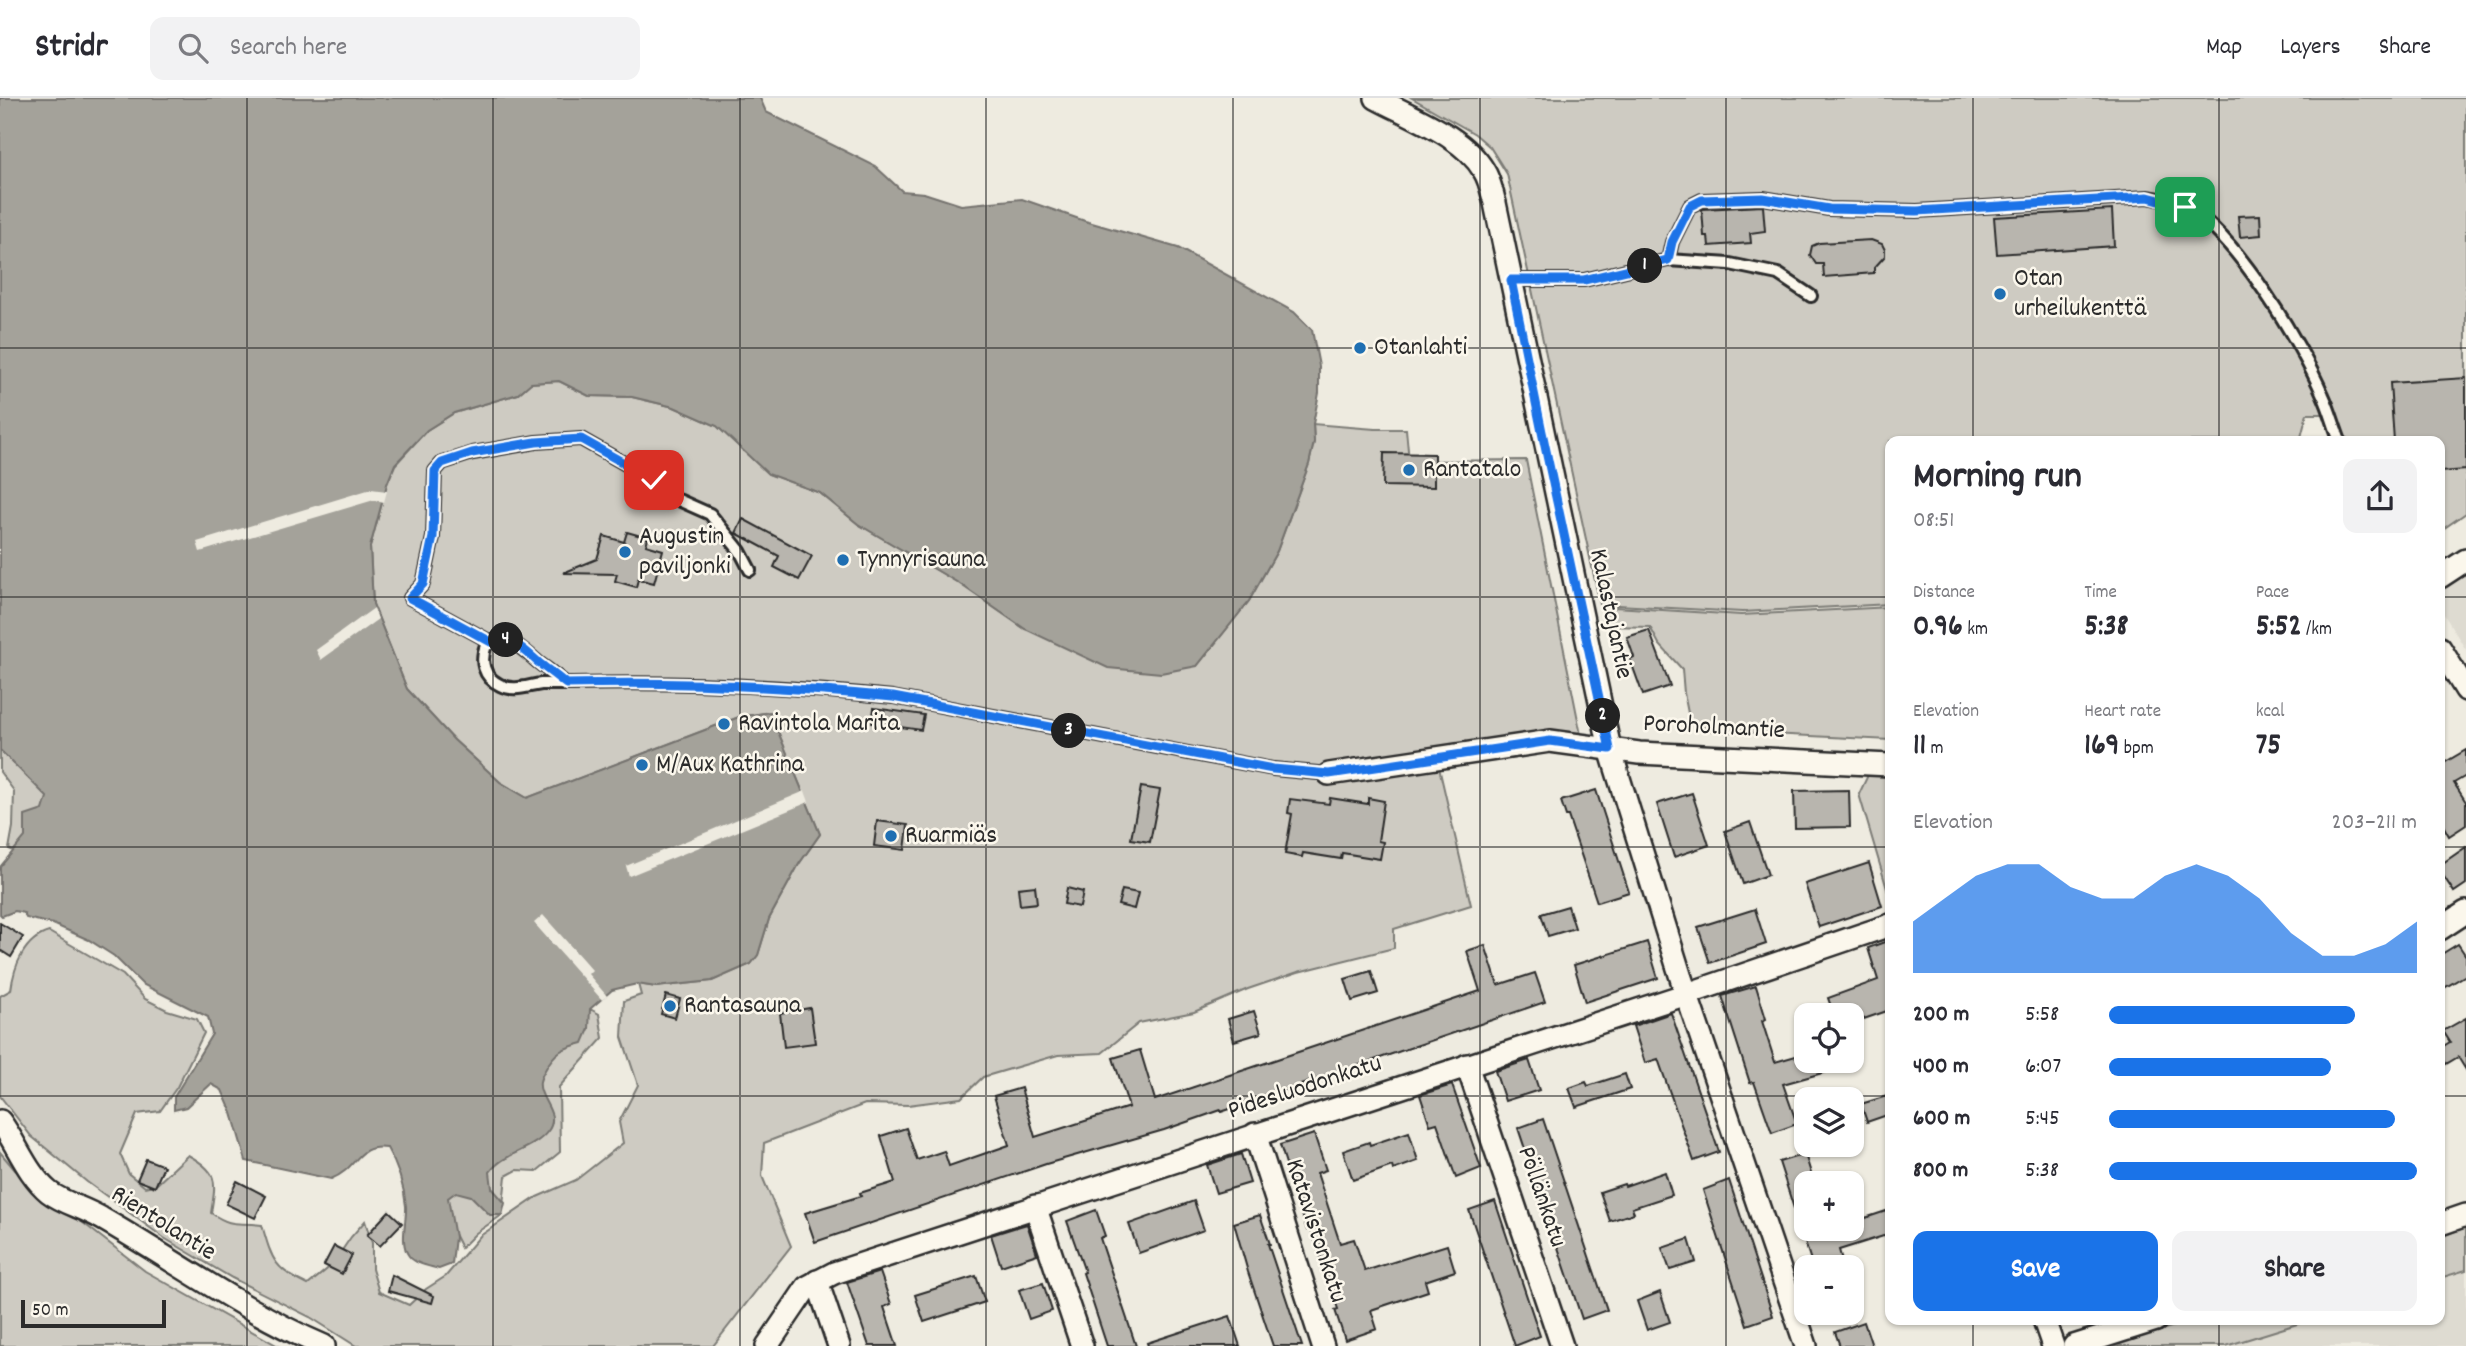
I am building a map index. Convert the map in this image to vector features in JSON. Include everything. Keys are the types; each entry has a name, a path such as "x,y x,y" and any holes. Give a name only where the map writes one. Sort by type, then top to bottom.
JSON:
{"street":[{"name":"Kalastajantie","path":"1376,98 1452,138 1470,152 1485,172 1495,203 1610,749 1687,994 1805,1346"},
{"path":"2445,574 2466,560"},
{"path":"2445,660 2466,690"},
{"name":"Poroholmantie","path":"1329,774 1550,741 1639,753 1885,765"},
{"path":"2445,926 2466,912"},
{"name":"Pidesluodonkatu","path":"767,1346 807,1287 834,1273 1885,927"},
{"name":"Pöllänkatu","path":"1468,1065 1562,1346"},
{"name":"Rientolantie","path":"0,1121 14,1140 29,1170 49,1192 100,1217 231,1299 324,1346"},
{"name":"Katavistonkatu","path":"1255,1134 1323,1346"},
{"path":"1035,1206 1082,1346"},
{"path":"2445,1222 2466,1215"},
{"path":"817,1281 839,1346"},
{"path":"2046,1325 2053,1346"},
{"path":"2074,1346 2140,1325"}],"lane":[{"path":"1668,260 1672,242 1690,206 1702,200 1763,198 1829,209 1917,211 2148,197 2166,200 2185,207 2207,222 2255,278 2294,340 2323,395 2338,436"},
{"path":"1511,280 1584,280 1668,260 1730,264 1778,274 1811,296"},
{"path":"491,642 410,598 423,584 433,537 435,471 442,463 457,457 536,442 581,439 654,480 674,498 710,514 740,551 750,570"},
{"path":"566,684 527,650 508,640 500,639 486,645 481,657 492,681 511,689 609,682 835,691 893,697 1273,769 1329,774"}],"shaded area":[{"path":"0,98 760,98 766,112 875,166 902,191 924,193 961,205 1022,199 1085,221 1178,248 1294,312 1312,330 1319,366 1319,393 1313,424 1314,442 1309,464 1277,551 1249,601 1197,666 1161,673 1108,668 1025,629 960,584 858,524 820,493 768,474 717,426 674,407 632,397 589,396 559,381 531,383 518,394 454,413 427,430 395,464 387,484 370,547 373,604 407,689 454,740 500,782 527,798 739,717 770,712 820,834 799,864 769,919 758,955 751,964 712,981 656,987 637,984 612,990 590,1009 589,1029 583,1043 556,1054 541,1078 540,1088 552,1115 548,1131 535,1143 503,1160 490,1172 492,1188 505,1203 502,1215 490,1215 471,1196 456,1192 448,1198 455,1237 452,1264 439,1269 427,1266 412,1259 406,1251 405,1198 400,1176 387,1148 369,1149 340,1175 331,1179 246,1161 232,1113 222,1090 211,1084 186,1107 174,1110 174,1097 212,1034 208,1017 142,984 114,956 89,940 53,924 26,918 24,913 15,911 2,916 0,914 0,867 25,837 25,816 43,810 47,797 0,750"},
{"name":"Otan urheilukenttä","path":"1412,98 2466,98 2466,513 2445,528 2445,436 2343,436 2328,414 2307,414 2301,436 1885,436 1885,604 1742,612 1600,604 1507,174 1490,147 1475,134"},
{"path":"559,381 589,396 632,397 674,407 717,426 768,474 820,493 858,524 960,584 1025,629 1197,666 1249,601 1277,551 1309,464 1314,442 1313,424 1406,429 1409,461 1526,460 1583,745 1437,759 1471,905 1394,929 1394,948 1298,972 1194,1012 1139,1023 1102,1053 1058,1055 983,1077 961,1098 908,1105 865,1104 764,1143 762,1176 791,1246 713,1346 356,1346 310,1317 232,1278 164,1238 87,1182 31,1136 0,1096 0,996 11,990 18,963 27,947 49,932 123,975 145,999 167,1010 197,1019 204,1033 177,1087 160,1111 137,1114 120,1154 129,1174 145,1187 157,1184 188,1155 198,1161 213,1178 211,1213 231,1223 262,1225 276,1262 288,1274 308,1285 332,1265 365,1221 372,1243 372,1269 379,1292 409,1305 426,1289 446,1276 480,1236 537,1197 576,1180 623,1143 619,1122 638,1085 622,1037 624,1001 641,995 638,984 656,987 712,981 751,964 758,955 769,919 799,864 820,834 770,712 739,717 527,798 500,782 454,740 407,689 373,604 370,547 387,484 395,465 427,430 454,413 518,394 530,383"},
{"path":"2466,568 2466,650 2445,616 2445,581"},
{"path":"1615,607 1741,615 1885,607 1885,740 1713,731 1690,723 1682,669 1659,644 1650,627 1608,626 1603,619 1606,611"},
{"path":"0,721 52,769 50,811 17,853 9,849 14,791 0,772"},
{"path":"1868,775 1885,776 1885,882 1859,794"},
{"path":"590,1009 599,1014 603,1038 559,1087 560,1152 537,1171 517,1170 506,1176 502,1215 476,1233 461,1248 445,1216 454,1128"},
{"path":"0,1152 15,1170 145,1271 278,1346 0,1346"},
{"path":"2466,1227 2466,1270 2445,1276 2445,1235"},
{"path":"2466,1270 2466,1346 2226,1346 2294,1325 2445,1325 2445,1276"},
{"path":"2177,1325 2294,1325 2226,1346 2111,1346"}],"pier":[{"path":"371,489 387,491 384,502 374,500 200,552 197,542"},
{"path":"374,608 378,619 321,660 316,650"},
{"path":"805,791 809,802 629,876 626,866"},
{"path":"543,915 592,970 588,974 607,996 602,1000 534,923"}],"building":[{"path":"1763,206 1765,231 1750,233 1751,243 1709,246 1708,236 1704,236 1702,209"},
{"path":"2112,210 2114,246 1997,254 1994,217"},
{"path":"2260,215 2261,235 2240,237 2238,216"},
{"path":"1871,240 1882,244 1885,250 1885,256 1874,268 1874,273 1824,277 1823,264 1816,264 1810,255 1812,246 1819,243"},
{"path":"2466,378 2466,470 2445,472 2445,436 2394,436 2390,383"},
{"name":"Rantatalo","path":"1384,453 1434,454 1434,487 1383,486"},
{"path":"743,519 812,556 799,580 774,567 779,556 736,533"},
{"path":"627,532 648,538 646,545 663,550 654,583 638,579 636,587 615,581 617,574 563,573 597,559 604,536 624,542"},
{"path":"1649,630 1670,686 1643,695 1630,659 1634,657 1627,637"},
{"path":"874,708 924,715 921,730 872,723"},
{"path":"2466,750 2466,776 2454,783 2466,802 2466,825 2449,836 2445,829 2445,762"},
{"path":"1141,787 1160,790 1150,842 1131,839"},
{"path":"1596,790 1629,892 1597,902 1561,801"},
{"path":"1849,790 1850,827 1795,828 1794,791"},
{"path":"1692,793 1709,845 1674,857 1657,804"},
{"path":"1330,798 1368,804 1368,798 1384,801 1378,841 1383,842 1380,859 1342,853 1341,859 1303,853 1302,857 1285,854 1292,814 1288,813 1290,799 1329,804"},
{"name":"Ruarmiäs","path":"877,821 908,825 905,850 874,846"},
{"path":"1750,822 1768,875 1743,884 1725,831"},
{"path":"2466,847 2466,884 2454,892 2445,878 2445,862"},
{"path":"1869,863 1882,906 1819,927 1805,884"},
{"path":"1035,886 1037,903 1020,905 1018,888"},
{"path":"1067,888 1083,892 1080,907 1064,904"},
{"path":"1122,890 1138,893 1134,909 1118,905"},
{"path":"1568,906 1575,928 1548,936 1541,914"},
{"path":"1755,909 1766,944 1710,963 1698,927"},
{"path":"0,923 23,937 11,957 0,950"},
{"path":"1647,942 1658,978 1585,1002 1574,965"},
{"path":"1885,942 1885,1012 1864,1019 1864,1003 1830,1003 1828,998 1878,980 1868,948"},
{"path":"2458,944 2466,956 2466,975 2445,987 2445,952"},
{"path":"1485,945 1498,985 1535,973 1545,1002 1221,1112 1046,1164 815,1242 805,1213 861,1196 860,1193 895,1182 881,1136 906,1128 917,1160 944,1151 949,1166 1009,1145 994,1096 1021,1088 1035,1137 1129,1107 1113,1058 1140,1050 1155,1100 1480,991 1467,951"},
{"path":"1371,971 1378,993 1352,1001 1345,979"},
{"path":"1756,986 1766,1019 1762,1021 1775,1062 1794,1056 1794,1073 1822,1073 1783,1084 1794,1115 1794,1125 1772,1133 1754,1082 1750,1083 1722,996"},
{"name":"Rantasauna","path":"666,995 680,999 675,1018 661,1014"},
{"path":"810,1008 815,1043 784,1047 780,1013"},
{"path":"1254,1011 1261,1033 1234,1041 1228,1019"},
{"path":"1671,1013 1719,1152 1694,1161 1658,1059 1645,1063 1633,1026"},
{"path":"2466,1018 2466,1070 2458,1057 2445,1062 2445,1045 2450,1042 2445,1030"},
{"path":"1529,1060 1539,1090 1505,1101 1495,1071"},
{"path":"1625,1074 1630,1089 1576,1107 1569,1088 1586,1082 1588,1086"},
{"path":"1452,1085 1481,1168 1456,1178 1437,1123 1430,1125 1420,1095"},
{"path":"1885,1097 1885,1116 1867,1122 1864,1103"},
{"path":"1543,1119 1607,1310 1582,1319 1518,1128"},
{"path":"1409,1132 1418,1161 1393,1170 1392,1166 1353,1180 1343,1151"},
{"path":"1314,1134 1326,1170 1317,1173 1340,1243 1354,1239 1365,1271 1447,1245 1455,1271 1425,1281 1428,1291 1371,1310 1377,1329 1345,1340 1335,1310 1338,1309 1311,1229 1307,1230 1280,1145"},
{"path":"1241,1154 1250,1183 1216,1193 1207,1165"},
{"path":"1806,1157 1810,1171 1794,1171 1794,1208 1779,1162"},
{"path":"146,1159 164,1166 155,1187 137,1180"},
{"path":"1665,1172 1672,1195 1632,1208 1634,1213 1610,1221 1600,1192"},
{"path":"1729,1180 1773,1316 1747,1325 1703,1190"},
{"path":"237,1181 266,1196 255,1218 226,1204"},
{"path":"1194,1201 1204,1230 1139,1253 1129,1224"},
{"path":"1495,1201 1540,1336 1515,1346 1469,1210"},
{"path":"1096,1210 1105,1236 1100,1238 1136,1346 1107,1346 1067,1221"},
{"path":"389,1211 402,1223 380,1246 367,1235"},
{"path":"1885,1211 1885,1236 1839,1250 1840,1255 1809,1255 1805,1241 1864,1241 1864,1218"},
{"path":"1260,1215 1302,1346 1273,1346 1248,1272 1234,1223"},
{"path":"1027,1224 1037,1254 1001,1266 991,1235"},
{"path":"1689,1239 1696,1262 1670,1270 1662,1248"},
{"path":"334,1246 352,1255 342,1274 324,1265"},
{"path":"880,1272 891,1304 884,1307 897,1346 869,1346 847,1282"},
{"path":"392,1275 434,1296 432,1303 388,1291"},
{"path":"976,1276 985,1302 924,1322 915,1295"},
{"path":"1043,1283 1052,1311 1029,1319 1019,1290"},
{"path":"1660,1292 1670,1322 1647,1330 1637,1301"},
{"path":"1230,1316 1240,1346 1148,1346 1147,1343"},
{"path":"1864,1322 1872,1346 1840,1346 1835,1332 1864,1325"}],"place":[{"name":"Otan urheilukenttä","path":"2000,294"},
{"name":"Otanlahti","path":"1360,348"},
{"name":"Rantatalo","path":"1409,470"},
{"name":"Augustin paviljonki","path":"625,552"},
{"name":"Tynnyrisauna","path":"843,560"},
{"name":"Ravintola Marita","path":"724,724"},
{"name":"M/Aux Kathrina","path":"642,765"},
{"name":"Ruarmiäs","path":"891,836"},
{"name":"Rantasauna","path":"670,1006"}],"route":[{"path":"654,480 581,439 536,442 472,453 442,463 435,471 433,537 423,584 410,598 491,642 508,640 527,650 566,684 655,682 835,691 893,697 1273,769 1329,774 1550,741 1610,749 1511,280 1584,280 1668,260 1672,242 1690,206 1702,200 1763,198 1829,209 1917,211 2148,197 2185,207"}]}
